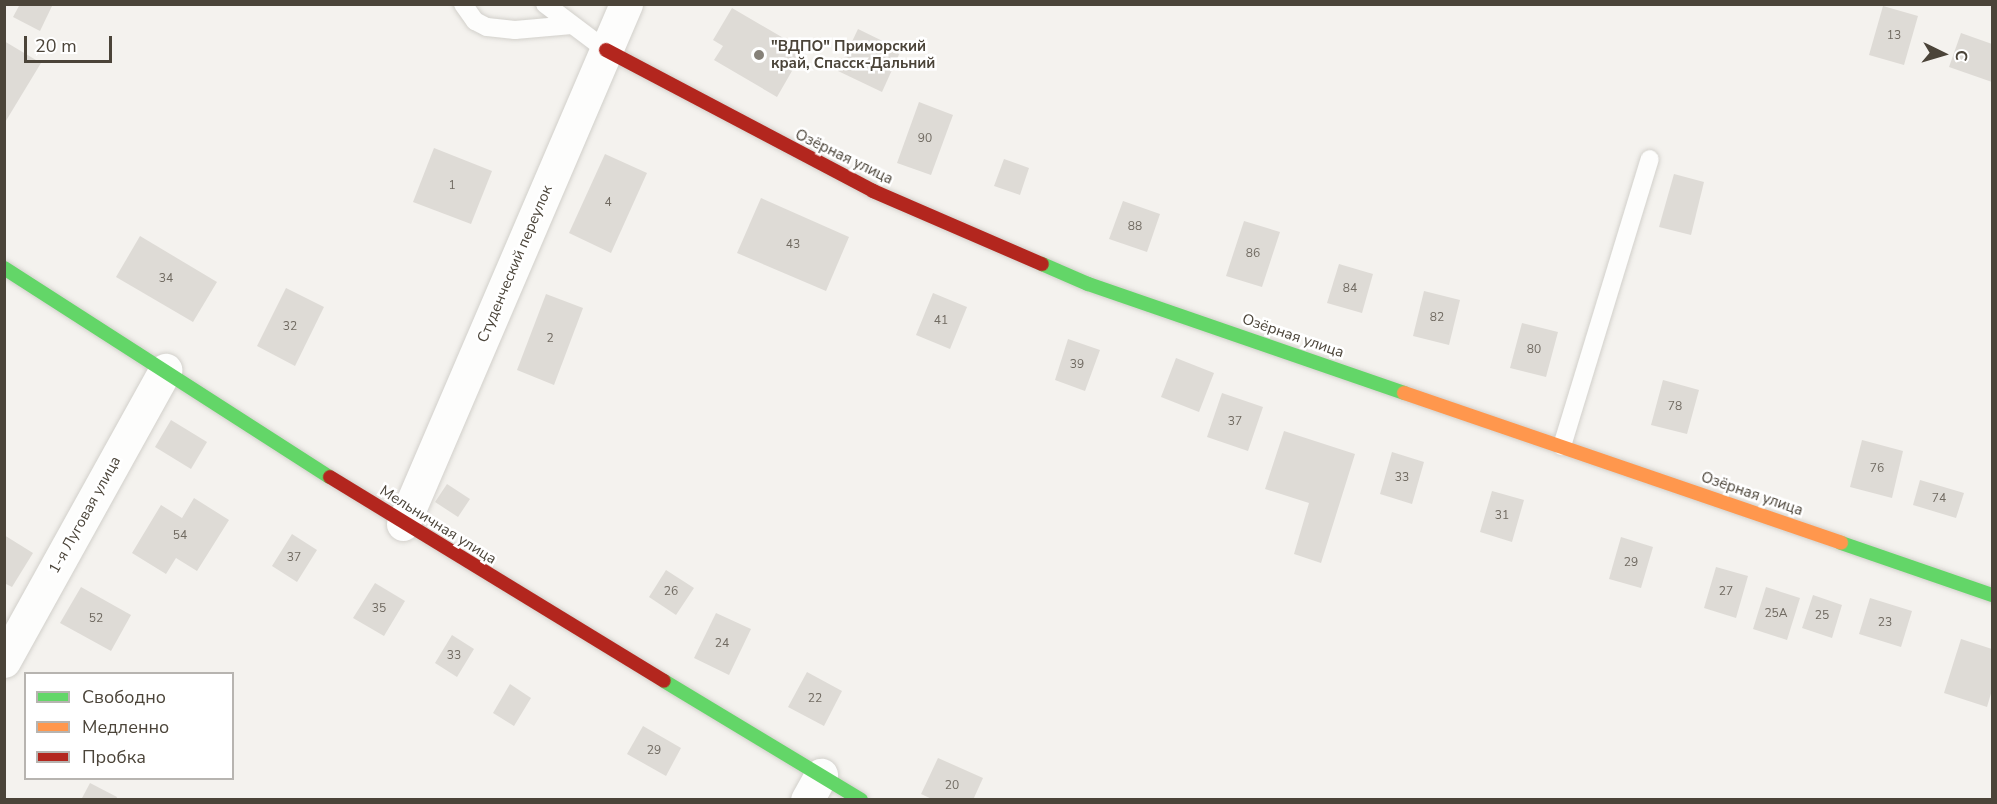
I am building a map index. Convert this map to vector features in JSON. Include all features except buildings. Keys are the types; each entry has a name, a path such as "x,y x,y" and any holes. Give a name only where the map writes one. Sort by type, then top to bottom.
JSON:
{"street":[{"name":"Студенческий переулок","path":"403,524 626,4"},
{"name":"Озёрная улица","path":"606,50 862,186 1088,284 1992,596"},
{"name":"Мельничная улица","path":"4,268 814,787 861,800"},
{"name":"1-я Луговая улица","path":"4,661 165,370"}],"lane":[{"path":"463,4 475,21 488,27 515,30 572,25"},
{"path":"545,4 606,50"},
{"path":"1562,446 1650,159"}],"traffic: fast":[{"path":"1042,264 1088,284 1404,393"},
{"path":"4,268 330,477"},
{"path":"1841,543 1992,595"},
{"path":"664,681 861,800"}],"traffic: slow":[{"path":"1404,393 1841,543"}],"traffic: jam":[{"path":"606,50 873,191 1042,264"},
{"path":"330,477 664,681"}],"place":[{"name":"\"ВДПО\" Приморский край, Спасск-Дальний","path":"759,55"}]}
